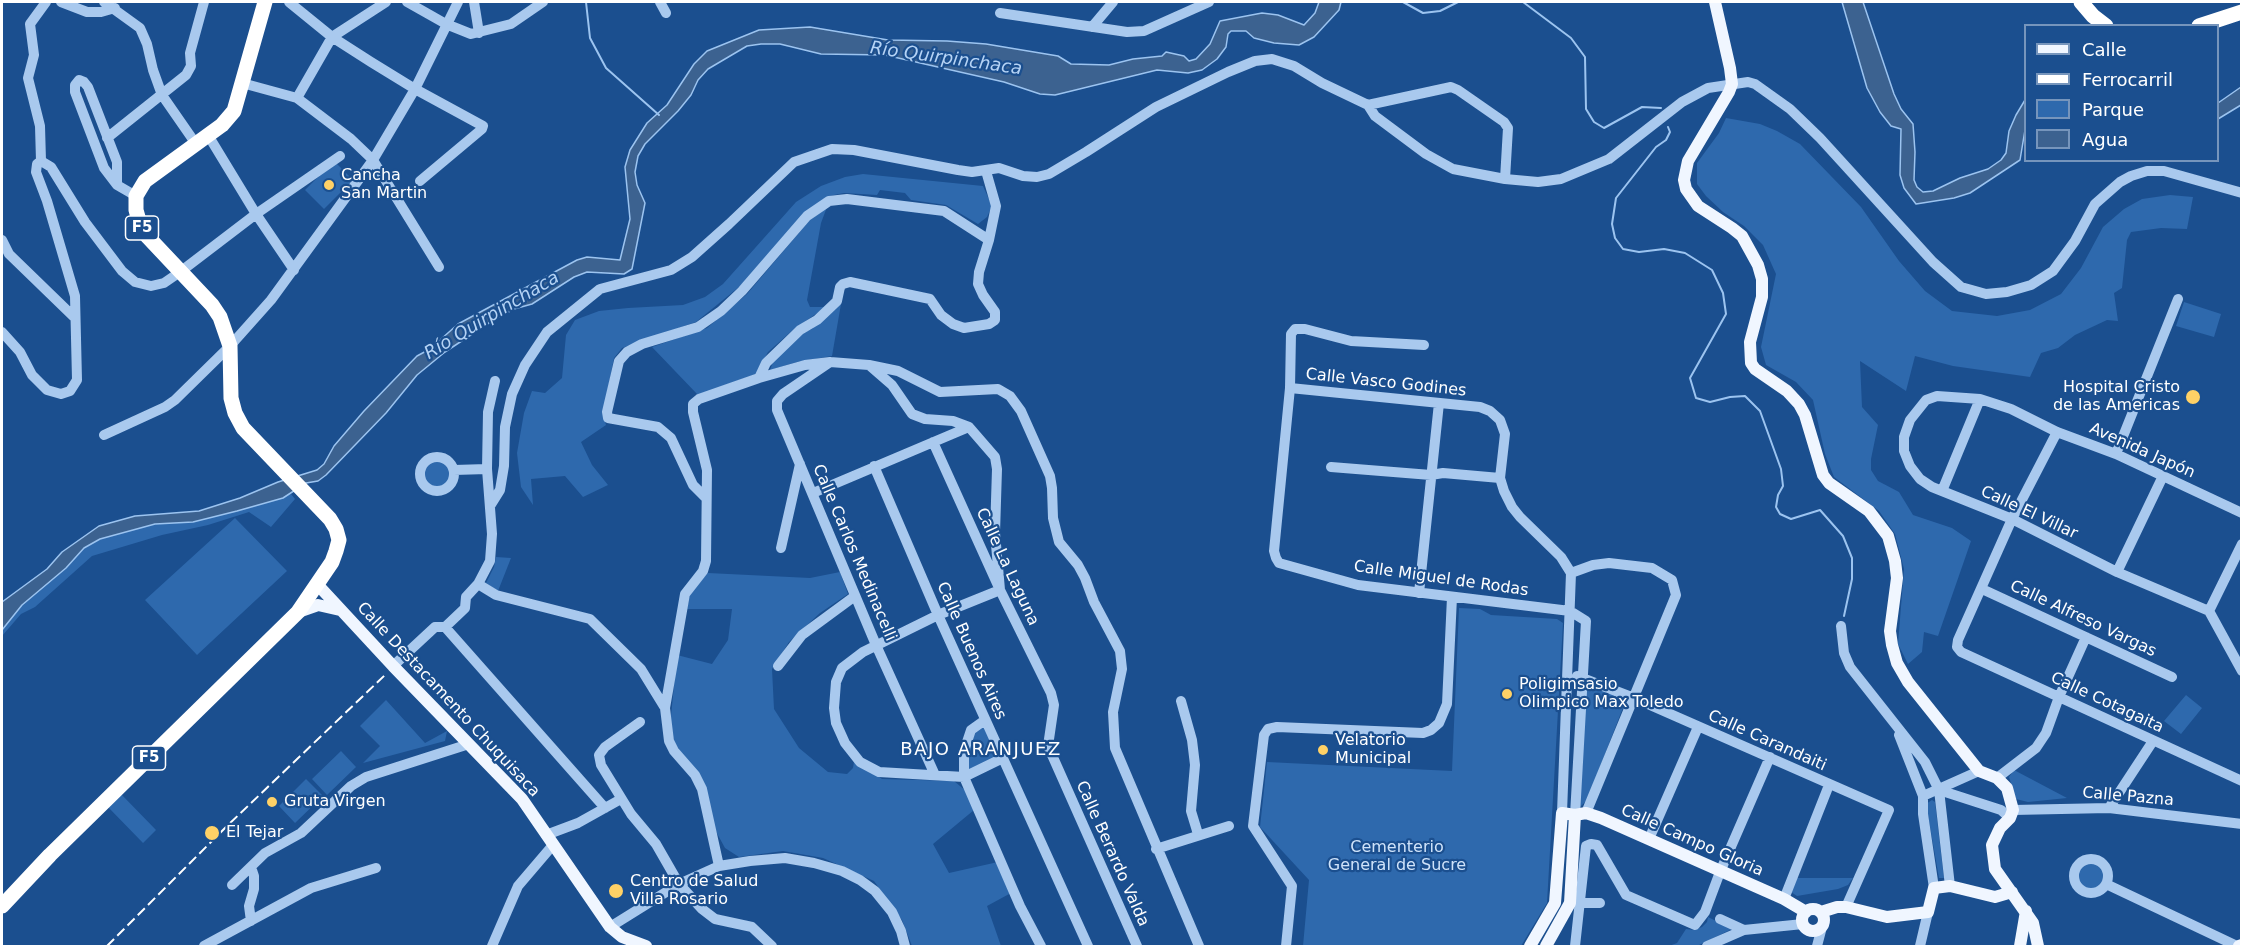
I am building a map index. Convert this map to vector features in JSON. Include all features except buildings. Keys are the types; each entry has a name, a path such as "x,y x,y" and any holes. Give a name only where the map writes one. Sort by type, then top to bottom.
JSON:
{"highway":[{"name":"F5","path":"2,906 50,855 297,612 332,562 339,540 330,519 243,428 235,413 231,398 230,346 220,317 147,236 136,210 136,196 145,181 222,125 234,111 265,2"},
{"path":"2081,2 2103,24"},
{"path":"2205,24 2241,12"}],"main road":[{"path":"1715,2 1730,68 1730,88 1688,160 1684,180 1686,189 1698,206 1742,237 1758,265 1762,279 1762,297 1750,342 1751,363 1755,369 1787,392 1799,404 1805,415 1823,475 1829,483 1869,511 1888,537 1897,578 1890,631 1897,663 1908,682 1979,771 1997,778 2007,788 2011,814 2000,828 1992,845 1995,869 2033,923 2038,946"},
{"name":"Calle Destacamento Chuquisaca","path":"317,584 522,799 610,927 622,937 646,946"},
{"name":"Calle Destacamento Chuquisaca","path":"297,612 318,605 341,610"},
{"path":"1530,946 1554,903 1562,813"},
{"name":"Calle Campo Gloria","path":"1562,813 1580,814 1649,839 1784,899 1806,912"},
{"path":"1546,946 1575,903 1580,814"},
{"path":"1821,912 1824,920 1822,927 1812,931 1803,924 1806,912 1812,909 1821,912 1846,907 1887,917 1928,912 1934,888 1950,886 1995,897 2013,892"},
{"path":"2020,946 2026,911"}],"street":[{"path":"2,332 20,352 33,375 47,390 61,394 70,391 77,380 75,296 36,172 37,164 41,161 40,126 28,78 34,55 30,24 46,2"},
{"path":"61,2 87,12 101,12 115,8"},
{"path":"104,2 140,28 162,95 202,140 294,270"},
{"path":"107,138 186,75 191,66 190,53 204,2"},
{"path":"289,2 332,37 415,89 483,126 420,181"},
{"path":"297,98 332,37 386,2"},
{"path":"407,2 446,24 471,34 511,24 543,2"},
{"path":"104,435 165,407 230,346 272,300 373,160 415,89 458,2"},
{"path":"474,2 479,33"},
{"path":"660,2 666,13"},
{"path":"1092,27 1113,2"},
{"path":"1000,13 1126,32 1144,31 1209,2"},
{"path":"490,506 500,490 504,466 505,428 512,394 525,365 547,332 600,289 671,270 692,256 722,231 794,162 832,149 854,150 958,170 986,171 999,168 1023,176 1036,177 1049,174 1156,107 1255,61 1272,59 1294,66 1322,83 1368,105 1375,116 1426,154 1453,169 1505,179 1538,182 1561,179 1609,159 1682,102 1708,88 1730,88 1748,82 1755,84 1791,109 1820,138 1933,262 1961,287 1986,294 2007,292 2031,285 2054,272 2075,241 2095,204 2115,186 2131,176 2147,171 2164,171 2241,193"},
{"path":"117,185 117,162 88,87 79,80 75,85 75,92 104,168 117,185 136,196"},
{"path":"242,83 297,98 351,139 373,160 439,267"},
{"path":"1368,105 1451,87 1458,90 1504,122 1508,128 1505,179"},
{"path":"41,161 51,167 85,222 122,271 135,282 151,286 164,283 180,272 255,214 340,156"},
{"path":"759,378 766,363 800,330 818,320 837,301 840,287 850,282 930,299 941,315 953,324 964,327 989,324 995,320 995,312 978,284 978,272 989,240 996,206 986,171"},
{"path":"706,498 693,485 671,438 658,427 608,418 607,412 619,361 627,352 642,344 698,327 721,311 742,291 807,216 829,201 847,199 944,211 979,231 989,240"},
{"path":"2,240 5,256 75,318"},
{"path":"2116,454 2178,299"},
{"path":"1290,388 1291,334 1295,329 1305,329 1352,341 1424,345"},
{"path":"719,866 702,789 695,775 674,752 669,741 665,708 685,594 702,571 706,561 707,470 693,404 699,399 759,378 805,365 830,362 869,365 898,371 940,392 998,389 1010,396 1021,411 1050,476 1053,518 1059,542 1082,572 1094,602 1120,651 1122,669 1113,712 1115,748 1199,946"},
{"name":"Calle Carlos Medinacelli","path":"830,362 783,394 777,401 777,410 876,645 935,775"},
{"path":"869,365 892,385 912,414 925,419 953,422 969,427 995,458 997,469 995,533 1000,590 938,615 863,652 842,668 836,682 835,715 845,743 860,762 879,772 964,777 1003,758"},
{"path":"393,666 435,627 445,627 465,608 466,597 478,584 490,561 492,534 487,469 488,412 495,381"},
{"name":"Calle Vasco Godines","path":"1290,388 1480,407 1490,411 1500,420 1505,434 1500,478"},
{"name":"Calle Miguel de Rodas","path":"1290,388 1274,550 1279,563 1358,585 1570,611"},
{"name":"Avenida Japón","path":"1926,400 1938,396 1980,399 2011,409 2057,432 2116,454 2241,513"},
{"path":"1942,491 1980,399"},
{"name":"Calle El Villar","path":"1926,400 1910,420 1904,437 1904,451 1910,466 1920,479 1942,491 2012,519 2117,572 2209,611"},
{"path":"1419,592 1439,403"},
{"path":"813,493 969,427"},
{"path":"1982,588 2012,519 2057,432"},
{"name":"Calle La Laguna","path":"933,442 1000,590 1051,693 1054,705"},
{"path":"781,548 800,465"},
{"name":"Calle Buenos Aires","path":"874,466 1084,945"},
{"path":"1331,467 1500,478 1512,507 1561,557 1571,573 1562,813"},
{"path":"454,470 487,469"},
{"path":"2117,572 2163,476"},
{"path":"2241,544 2209,611 2241,670"},
{"path":"1571,573 1593,565 1609,563 1652,568 1672,580 1676,595 1634,698 1580,814"},
{"path":"478,584 496,595 590,619 640,669 665,708"},
{"name":"Calle Alfreso Vargas","path":"1982,588 2172,677"},
{"name":"Calle Cotagaita","path":"1982,588 1958,640 1957,647 1961,652 2241,781"},
{"path":"778,666 802,635 855,596"},
{"path":"1286,946 1292,886 1253,826 1264,735 1268,729 1277,727 1423,733 1431,730 1439,723 1447,704 1452,597"},
{"path":"1570,611 1586,621 1582,677 1580,814"},
{"path":"1841,626 1844,653 1850,667 1925,762 1939,790 1950,886"},
{"path":"445,627 605,808"},
{"path":"1997,778 2036,748 2046,733 2059,697 2086,637"},
{"name":"Calle Carandaiti","path":"1567,675 1582,677 1634,698 1889,810 1846,907"},
{"path":"1181,701 1192,740 1195,765 1191,811 1198,834"},
{"name":"Calle Berardo Valda","path":"1054,705 1048,746 1137,946"},
{"path":"986,720 971,730 964,752 964,777 1020,906 1041,946"},
{"path":"640,722 605,747 599,755 601,765 621,799 656,844 679,885 702,909 715,919 752,927 772,946"},
{"path":"1894,724 1923,796 1923,814 1934,888"},
{"path":"1649,839 1698,727"},
{"path":"2109,808 2153,741"},
{"path":"232,885 265,853 301,832 351,786 366,777 469,744"},
{"path":"1575,946 1575,903 1586,846 1591,844 1597,845 1626,895 1695,925 1705,912 1770,757"},
{"path":"1923,796 1979,771"},
{"path":"1784,899 1830,785"},
{"path":"1939,790 2011,814"},
{"path":"492,946 518,886 550,840 621,799"},
{"name":"Calle Pazna","path":"2011,814 2109,808 2241,824"},
{"path":"1156,849 1198,834 1230,826"},
{"path":"610,927 679,885 719,866 785,858 842,871 860,880 892,912 905,946"},
{"path":"251,867 254,876 254,888 249,906 251,921"},
{"path":"204,946 311,888 376,868"},
{"path":"2106,884 2239,946"},
{"path":"1554,903 1600,903"},
{"path":"1920,946 1928,912"},
{"path":"1720,919 1744,930"},
{"path":"1707,946 1744,930 1803,924"},
{"path":"1817,946 1822,927"}],"green space":[{"path":"1726,118 1760,124 1800,144 1861,207 1899,261 1925,291 1952,311 1997,316 2030,310 2061,294 2081,268 2103,227 2124,209 2142,199 2170,195 2193,197 2187,229 2161,228 2131,232 2127,240 2122,288 2114,293 2118,321 2107,320 2075,335 2058,348 2041,353 2030,377 1953,366 1915,356 1906,391 1860,361 1862,407 1878,425 1871,470 1878,481 1899,492 1913,515 1952,528 1971,541 1938,636 1924,632 1922,652 1908,664 1898,644 1904,569 1895,534 1879,511 1834,477 1825,454 1813,400 1796,382 1766,365 1761,347 1776,274 1763,245 1744,226 1723,212 1697,184 1697,163 1719,133"},
{"name":"Cancha San Martin","path":"334,161 353,180 324,209 305,190"},
{"path":"863,174 983,186 992,206 987,217 978,224 946,205 911,200 905,193 880,190 877,195 844,193 829,196 739,287 696,322 622,348 614,358 603,414 606,425 581,442 592,465 608,485 583,497 565,476 531,479 533,505 521,487 517,453 524,413 532,391 545,393 562,378 566,335 575,320 599,311 683,305 705,297 723,284 796,202 821,186 845,177"},
{"path":"827,207 821,223 807,300 810,307 826,307 794,329 768,352 756,374 698,395 652,347 707,328 747,294 809,221"},
{"path":"2184,302 2221,314 2214,337 2176,326"},
{"path":"841,304 832,356 797,362 770,370 776,354 802,333 812,329"},
{"path":"437,460 447,464 451,474 447,484 437,488 427,484 423,474 427,464"},
{"path":"291,494 295,499 271,527 249,512 92,556 35,607 21,614 2,636 2,630 22,605 66,568 84,548 100,539 155,524 193,522"},
{"path":"235,518 287,571 197,655 145,600"},
{"path":"496,557 511,558 498,591 486,583"},
{"path":"840,572 848,594 820,613 789,642 772,669 774,709 799,748 828,772 847,774 853,768 855,755 860,763 882,779 954,781 966,791 974,810 933,844 949,873 998,862 1011,893 987,906 1001,946 912,946 902,920 874,881 823,858 783,851 739,857 725,848 713,826 703,784 675,744 670,726 677,655 712,664 728,640 732,609 687,609 691,590 708,573 810,578"},
{"name":"Cementerio General de Sucre","path":"1459,608 1480,609 1491,615 1557,619 1563,623 1547,903 1521,946 1303,946 1309,880 1260,827 1267,762 1452,771"},
{"path":"1590,685 1626,700 1587,800 1580,807 1586,688"},
{"path":"2186,695 2202,708 2181,734 2164,721"},
{"path":"386,700 425,743 447,731 445,741 363,763 380,746 360,726"},
{"path":"984,725 997,757 967,772 967,749 975,730"},
{"path":"341,751 356,767 327,795 312,779"},
{"path":"2014,770 2067,798 2028,802 2016,799 2009,777"},
{"path":"306,779 323,796 295,823 279,806"},
{"path":"121,794 156,830 143,843 108,807"},
{"path":"1932,800 1935,802 1944,878 1939,878 1926,804"},
{"path":"2091,863 2100,867 2104,876 2100,885 2091,889 2082,885 2078,876 2082,867"},
{"path":"1795,878 1853,878 1848,885 1838,889 1797,896 1791,892"},
{"path":"1708,917 1732,929 1697,946 1669,946 1677,943 1686,929 1695,930 1702,927"}],"water":[{"name":"Río Quirpinchaca","path":"1319,2 1341,2 1339,10 1314,37 1299,45 1274,43 1254,38 1246,31 1231,31 1228,34 1226,47 1217,59 1202,70 1188,73 1157,70 1055,95 1040,94 1004,82 885,55 821,54 780,44 747,46 708,69 698,80 691,95 645,144 638,156 635,172 637,185 645,203 632,269 624,274 587,272 574,277 532,304 514,309 495,319 445,352 417,375 386,413 318,481 306,483 283,498 193,522 155,524 100,539 84,548 66,568 22,605 2,630 2,602 47,569 62,552 99,526 135,516 199,511 317,470 364,411 417,356 430,349 458,324 577,260 587,257 620,260 630,219 625,167 630,150 647,123 667,105 694,64 707,51 759,30 810,27 888,40 986,44 1058,56 1071,64 1109,65 1133,59 1162,56 1166,52 1184,56 1189,61 1196,59 1210,44 1220,21 1262,13 1278,15 1304,25 1315,13"},
{"path":"1842,2 1863,2 1894,94 1901,109 1913,124 1914,180 1917,187 1923,192 1933,191 1960,178 1988,169 2001,160 2006,153 2009,131 2024,102 2024,136 2020,160 1970,193 1916,204 1904,188 1900,175 1901,129 1891,126 1880,112 1867,88"},
{"path":"2241,87 2241,105 2219,118 2219,102"}],"waterway":[{"path":"586,2 590,38 606,68 659,115"},
{"path":"1403,2 1423,13 1440,11 1458,2"},
{"path":"1523,2 1571,38 1585,57 1586,109 1594,122 1604,128 1642,107 1661,108"},
{"path":"1668,127 1670,132 1666,140 1656,147 1616,198 1612,224 1615,238 1623,249 1639,252 1664,249 1685,253 1712,270 1723,293 1726,314 1690,378 1696,398 1710,402 1745,396 1760,411 1781,469 1783,486 1778,495 1776,507 1780,514 1791,519 1820,510 1843,536 1852,558 1852,579 1844,616"}],"railway":[{"path":"107,946 226,827 385,675"}],"place":[{"name":"Cancha San Martin","path":"329,185"},
{"name":"Hospital Cristo de las Americas","path":"2193,397"},
{"name":"Poligimsasio Olimpico Max Toledo","path":"1507,694"},
{"name":"Velatorio Municipal","path":"1323,750"},
{"name":"Gruta Virgen","path":"272,802"},
{"name":"El Tejar","path":"212,833"},
{"name":"Centro de Salud Villa Rosario","path":"616,891"}],"district":[{"name":"BAJO ARANJUEZ","path":"981,750"}]}
